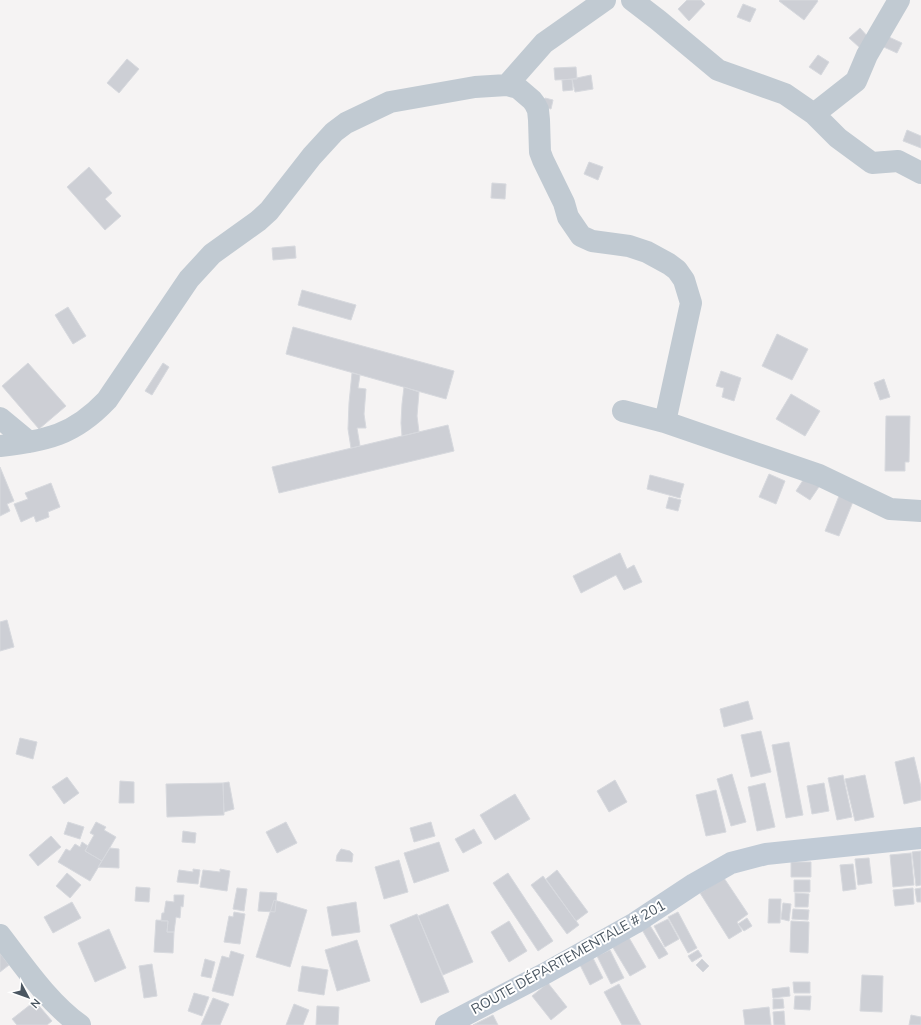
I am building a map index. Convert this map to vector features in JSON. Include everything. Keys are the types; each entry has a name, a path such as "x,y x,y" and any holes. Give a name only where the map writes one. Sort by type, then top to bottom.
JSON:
{"main road":[{"name":"ROUTE DÉPARTEMENTALE # 201","path":"446,1025 544,974 634,923 694,884 731,863 766,854 921,838"}],"street":[{"path":"507,86 544,43 605,0"},
{"path":"632,0 718,70 785,94 814,114 838,138 872,163 898,161 921,173"},
{"path":"814,114 856,81 867,55 899,0"},
{"path":"0,446 29,442 55,436 70,430 83,422 99,408 107,400 189,279 212,254 258,221 269,211 323,144 346,123 390,102 475,87 507,86 518,88 536,104 539,120 540,152 564,202 568,217 581,236 592,241 629,246 647,252 677,270 684,280 691,303 665,422"},
{"path":"623,411 665,422 819,475 890,509 921,511"},
{"path":"0,418 29,442"},
{"path":"0,935 48,995 68,1016 80,1025"}],"building":[{"path":"687,0 701,0 705,4 689,21 678,9"},
{"path":"779,1 818,1 804,20"},
{"path":"743,4 756,9 750,22 737,17"},
{"path":"860,28 869,38 859,47 849,38"},
{"path":"880,33 902,43 897,53 875,43"},
{"path":"818,55 829,62 821,75 809,67"},
{"path":"127,59 139,69 119,93 107,83"},
{"path":"576,67 577,79 555,80 554,68"},
{"path":"591,75 593,89 575,92 572,79"},
{"path":"572,79 573,90 563,91 562,80"},
{"path":"545,98 553,100 551,109 543,107"},
{"path":"907,130 921,136 921,148 903,141"},
{"path":"589,162 603,167 598,180 584,174"},
{"path":"89,167 112,193 105,199 121,216 105,230 67,187"},
{"path":"492,183 506,184 505,199 491,198"},
{"path":"295,246 296,258 273,260 272,248"},
{"path":"302,290 356,305 351,320 298,305"},
{"path":"68,307 86,336 73,344 55,315"},
{"path":"293,327 454,371 446,399 286,354"},
{"path":"777,334 808,349 792,380 762,366"},
{"path":"28,363 66,406 39,429 2,386"},
{"path":"163,363 169,367 152,395 145,391"},
{"path":"721,371 741,378 734,401 722,397 724,388 716,386"},
{"path":"352,373 360,375 358,388 366,389 364,414 366,428 357,428 360,446 351,448 348,429"},
{"path":"884,379 890,397 880,400 874,383"},
{"path":"404,387 419,392 417,416 419,432 402,436 401,423"},
{"path":"791,394 820,411 805,436 776,419"},
{"path":"886,416 910,416 909,462 905,462 905,471 885,471"},
{"path":"448,425 454,451 279,493 272,467"},
{"path":"0,467 14,501 7,504 10,511 0,516"},
{"path":"809,471 823,481 810,500 796,491"},
{"path":"769,474 785,481 776,504 759,497"},
{"path":"650,475 684,484 680,498 647,489"},
{"path":"51,483 60,507 48,512 49,517 36,522 34,516 21,522 14,504 28,499 25,493"},
{"path":"843,486 857,492 839,536 825,531"},
{"path":"669,497 681,500 678,511 666,508"},
{"path":"620,553 627,569 634,565 642,582 624,590 616,575 581,593 573,576"},
{"path":"7,620 14,647 0,651 0,622"},
{"path":"748,701 753,719 724,727 720,709"},
{"path":"761,731 771,772 751,777 741,735"},
{"path":"20,738 37,742 33,759 16,754"},
{"path":"789,742 803,815 786,818 772,745"},
{"path":"914,757 921,787 921,800 904,804 895,762"},
{"path":"732,774 746,822 731,826 717,779"},
{"path":"843,775 852,817 837,820 828,778"},
{"path":"865,775 874,817 855,821 845,779"},
{"path":"67,777 79,793 64,804 52,787"},
{"path":"615,780 627,802 609,812 597,791"},
{"path":"120,781 134,782 134,803 119,803"},
{"path":"229,782 234,809 224,812 223,783"},
{"path":"223,783 224,815 167,817 166,784"},
{"path":"765,783 775,827 757,831 748,787"},
{"path":"824,783 829,811 812,814 807,786"},
{"path":"716,790 726,832 706,836 696,795"},
{"path":"515,794 530,819 495,840 480,815"},
{"path":"68,822 84,827 80,839 64,834"},
{"path":"96,822 106,827 104,830 116,837 102,861 85,851 94,835 90,833"},
{"path":"286,822 297,843 277,853 266,832"},
{"path":"431,822 435,836 414,842 410,828"},
{"path":"474,829 482,843 463,853 455,839"},
{"path":"183,831 196,833 195,843 182,842"},
{"path":"51,836 61,847 38,866 29,855"},
{"path":"82,842 88,846 85,851 102,861 90,881 58,862 66,849 70,851 75,844 80,847"},
{"path":"439,842 449,871 414,883 404,853"},
{"path":"110,848 119,849 119,868 98,867"},
{"path":"341,849 350,851 353,854 352,862 336,861 337,855"},
{"path":"921,851 921,885 916,886 912,852"},
{"path":"911,853 914,885 893,887 890,855"},
{"path":"869,858 872,883 858,885 855,859"},
{"path":"399,860 408,892 384,899 375,867"},
{"path":"791,862 811,862 811,877 791,877"},
{"path":"853,864 856,889 843,891 840,865"},
{"path":"193,869 200,870 198,884 177,882 179,870 193,872"},
{"path":"220,869 230,871 227,891 200,887 203,870 220,872"},
{"path":"557,870 588,912 576,921 546,879"},
{"path":"67,873 81,885 70,898 56,886"},
{"path":"508,873 553,941 538,951 493,883"},
{"path":"543,876 579,925 567,934 531,885"},
{"path":"724,878 748,914 737,922 742,931 729,939 700,893"},
{"path":"794,880 810,880 810,892 794,892"},
{"path":"136,887 150,888 149,902 135,901"},
{"path":"237,888 247,889 244,911 233,909"},
{"path":"913,888 914,904 895,906 893,890"},
{"path":"921,888 921,902 917,902 915,889"},
{"path":"260,892 277,893 275,912 258,911"},
{"path":"795,893 809,894 808,907 795,907"},
{"path":"174,895 184,895 183,907 181,906 180,918 176,917 174,932 167,932 168,921 161,921 162,913 164,913 166,901 174,902"},
{"path":"769,899 781,899 780,923 768,923"},
{"path":"274,900 307,910 290,967 256,957"},
{"path":"72,902 81,918 53,933 44,917"},
{"path":"356,902 360,932 332,936 327,907"},
{"path":"783,903 791,904 789,921 781,919"},
{"path":"448,904 473,962 443,975 418,916"},
{"path":"793,909 809,910 808,920 792,919"},
{"path":"234,912 245,914 240,944 224,942 229,916 233,917"},
{"path":"678,912 697,948 688,953 668,917"},
{"path":"417,914 449,992 421,1003 390,925"},
{"path":"747,918 752,926 744,931 738,924"},
{"path":"668,919 679,939 665,947 654,926"},
{"path":"156,920 168,921 167,932 174,932 173,953 154,952"},
{"path":"509,921 527,951 509,962 491,932"},
{"path":"791,921 809,922 808,953 790,952"},
{"path":"649,924 668,954 659,959 641,928"},
{"path":"109,929 126,968 95,982 78,943"},
{"path":"628,936 646,967 630,976 612,946"},
{"path":"357,940 370,981 337,991 325,950"},
{"path":"610,950 624,978 611,984 597,956"},
{"path":"698,950 702,956 692,962 688,956"},
{"path":"231,951 244,955 233,996 212,991 222,956 229,958"},
{"path":"0,953 9,965 0,972"},
{"path":"593,958 603,978 590,985 580,965"},
{"path":"205,959 215,962 211,978 201,976"},
{"path":"702,959 709,966 703,972 696,965"},
{"path":"152,964 157,996 144,998 139,966"},
{"path":"302,966 328,970 324,995 298,991"},
{"path":"862,975 883,976 882,1012 860,1011"},
{"path":"793,982 810,982 810,993 794,993"},
{"path":"548,983 567,1007 551,1020 532,996"},
{"path":"619,984 641,1025 622,1025 604,992"},
{"path":"789,987 790,996 773,998 772,989"},
{"path":"194,993 209,997 202,1016 188,1011"},
{"path":"795,996 811,996 810,1010 794,1009"},
{"path":"213,998 229,1004 220,1025 201,1025"},
{"path":"773,999 783,999 784,1008 773,1009"},
{"path":"35,1001 52,1021 47,1025 17,1025 12,1019"},
{"path":"294,1004 309,1010 303,1025 286,1025"},
{"path":"317,1006 339,1007 338,1025 316,1025"},
{"path":"769,1007 771,1025 745,1025 743,1010"},
{"path":"784,1011 785,1025 774,1025 773,1012"},
{"path":"493,1015 498,1025 473,1025"},
{"path":"911,1015 921,1017 921,1025 909,1025"}]}
